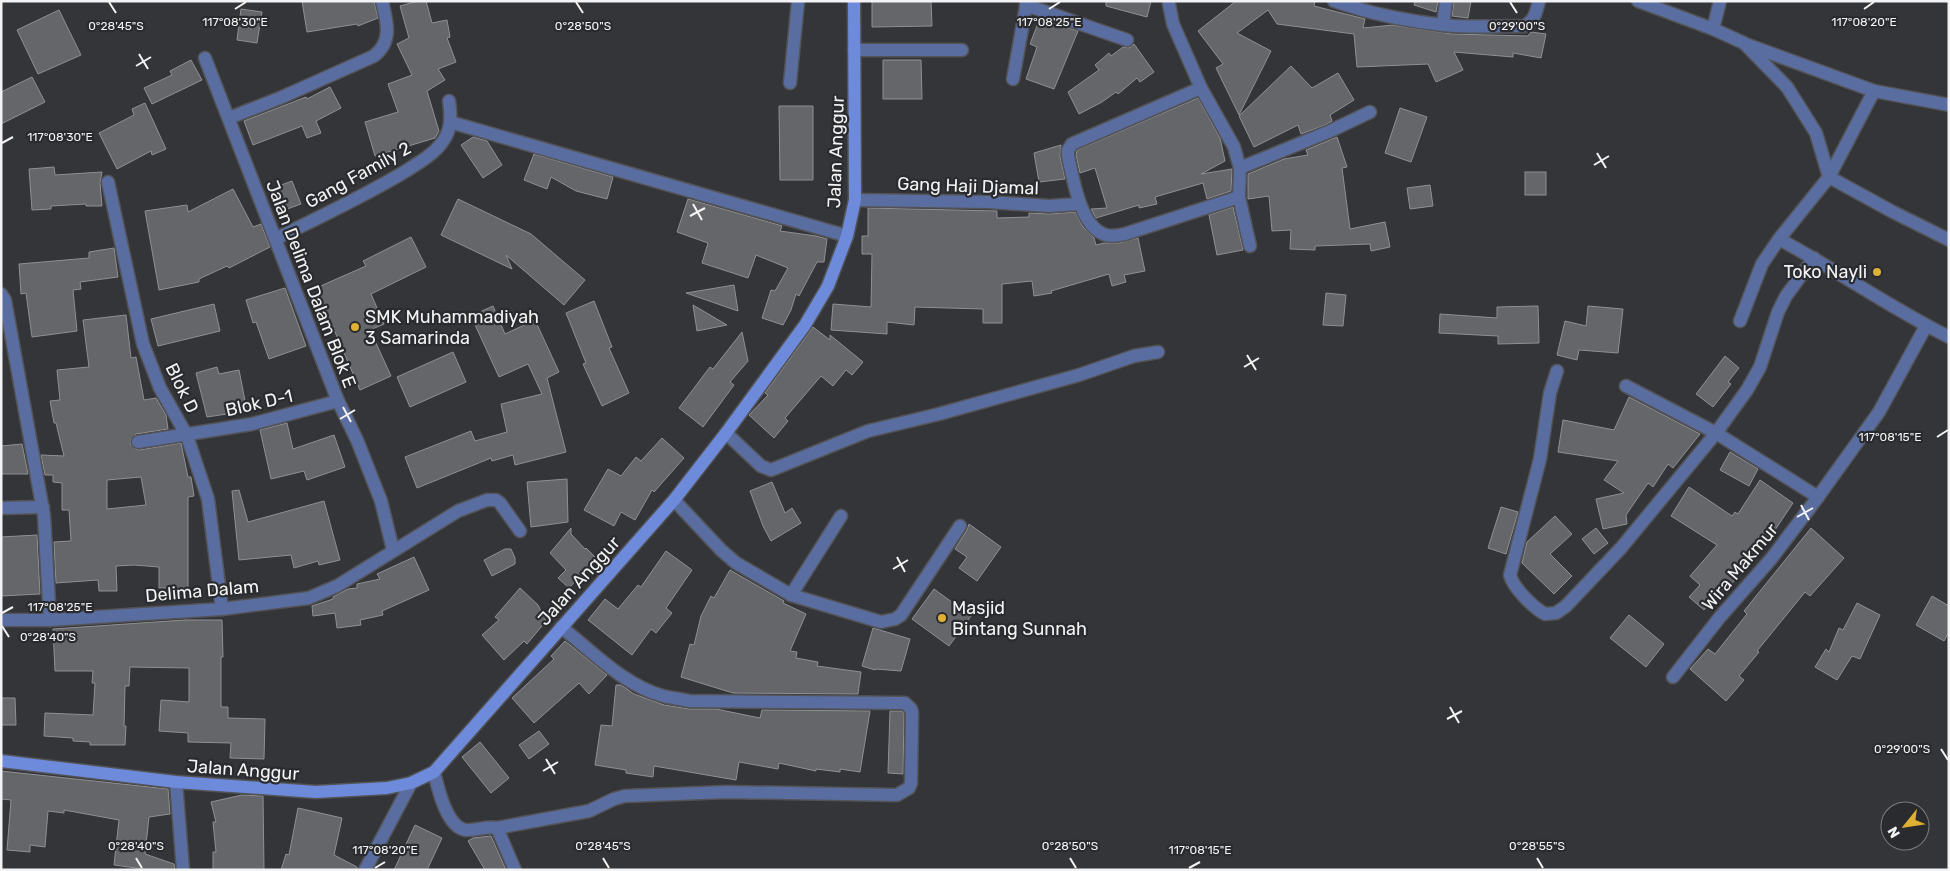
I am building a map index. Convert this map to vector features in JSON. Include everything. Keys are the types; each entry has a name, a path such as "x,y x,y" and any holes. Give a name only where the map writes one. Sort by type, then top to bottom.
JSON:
{"street":[{"path":"229,118 280,98 374,56 384,47 387,34 382,1"},
{"path":"790,84 798,1"},
{"name":"Jalan Anggur","path":"1,761 176,782 316,792 354,791 412,784 434,772 442,765 674,500 726,433 817,306 828,286 847,236 855,200 854,1"},
{"path":"1334,1 1398,18 1443,25 1524,26 1532,21 1539,1"},
{"path":"1443,25 1446,1"},
{"path":"1638,1 1713,29 1744,44 1830,73 1874,91 1949,105"},
{"path":"1713,29 1720,1"},
{"path":"1013,79 1026,3 1127,40"},
{"path":"1169,4 1173,24 1201,88 1234,147 1240,168 1239,196 1250,246"},
{"path":"1744,44 1787,87 1816,132 1829,177 1892,212 1949,240"},
{"path":"854,50 962,50"},
{"name":"Jalan Delima Dalam Blok E","path":"205,58 338,401 357,440 381,501 393,550"},
{"path":"1201,88 1072,144 1068,150 1068,156 1079,204 1099,232 1114,236 1239,196"},
{"path":"1740,321 1762,264 1779,239 1829,177 1874,91"},
{"name":"Gang Family 2","path":"275,239 346,204 414,166 440,145 448,132 450,122 448,101"},
{"path":"1240,168 1328,132 1370,112"},
{"path":"450,122 847,236"},
{"name":"Blok D","path":"108,182 143,344 160,388 187,436 208,498 222,609"},
{"name":"Gang Haji Djamal","path":"855,200 988,202 1049,206 1079,204"},
{"path":"1779,239 1926,326 1949,337"},
{"path":"1557,371 1550,393 1540,458 1510,575 1518,590 1546,614 1556,613 1561,610 1587,584 1620,548 1716,433 1753,379 1766,352 1778,312 1786,296 1814,258"},
{"path":"1,294 5,300 9,319 43,507 50,620"},
{"name":"Wira Makmur","path":"1673,677 1720,618 1771,559 1818,497 1879,412 1926,326"},
{"path":"726,433 761,466 771,470 868,431 939,414 1079,374 1134,356 1158,352"},
{"path":"1626,386 1716,433 1818,497"},
{"name":"Blok D-1","path":"138,442 187,436 252,424 338,401"},
{"name":"Delima Dalam","path":"1,620 50,620 222,609 309,598 320,594 375,563 445,518 469,506 487,500 496,500 500,503 520,531"},
{"path":"674,500 736,564 791,595 881,622 895,619 901,615 960,526"},
{"path":"1,508 43,507"},
{"path":"791,595 841,516"},
{"path":"434,772 444,806 456,824 465,830 488,827 497,828 589,812 614,799 625,796 727,792 897,795 909,788 911,783 912,713 905,703 689,700 663,696 634,683 618,673 561,627"},
{"path":"176,782 183,870"},
{"path":"365,870 412,784"},
{"path":"497,828 515,870"}],"building":[{"path":"302,1 374,1 378,18 358,26 357,24 307,32"},
{"path":"418,1 426,1 432,23 447,20 450,37 447,38 456,62 438,69 445,80 427,91 439,131 435,138 375,156 365,122 398,112 388,84 412,75 397,44 409,38 400,6"},
{"path":"872,1 931,1 932,26 872,27"},
{"path":"1106,1 1151,1 1147,17 1106,6"},
{"path":"1236,1 1315,1 1314,6 1365,19 1363,28 1393,25 1452,34 1528,36 1531,32 1546,34 1541,58 1513,53 1513,57 1454,52 1463,70 1436,82 1428,64 1357,67 1354,34 1277,24 1268,10 1237,33 1271,51 1239,115 1216,68 1223,64 1198,31"},
{"path":"1415,1 1438,1 1436,12 1414,5"},
{"path":"1454,1 1471,1 1468,18 1452,16"},
{"path":"241,9 262,12 257,43 237,40"},
{"path":"59,10 81,55 38,74 17,30"},
{"path":"1040,18 1078,31 1054,89 1026,79 1037,47 1030,44"},
{"path":"1134,44 1154,72 1140,82 1137,78 1118,94 1116,92 1079,114 1068,92 1099,70 1095,65 1109,53 1111,56 1123,47 1129,48"},
{"path":"191,60 202,80 152,104 144,88 172,75 170,71"},
{"path":"883,60 921,60 922,99 883,99"},
{"path":"1291,66 1312,88 1338,73 1354,100 1330,115 1332,121 1325,125 1301,134 1298,125 1254,147 1239,116"},
{"path":"32,77 45,102 1,124 1,92"},
{"path":"330,87 341,108 316,121 321,133 307,138 302,126 253,145 244,121 306,97 307,99"},
{"path":"1198,98 1220,138 1225,161 1201,174 1232,169 1231,191 1207,199 1203,183 1155,197 1157,204 1139,208 1139,205 1096,218 1091,209 1107,208 1095,168 1080,173 1076,155 1077,150"},
{"path":"145,103 166,149 152,155 151,151 117,169 99,133 134,115 132,109"},
{"path":"779,106 813,106 813,180 780,180"},
{"path":"1400,108 1427,117 1411,162 1385,153"},
{"path":"473,137 487,141 502,165 483,178 461,145"},
{"path":"1337,137 1347,167 1342,168 1350,229 1385,222 1390,247 1371,251 1370,244 1315,246 1315,250 1290,249 1291,230 1272,231 1269,196 1248,199 1248,174 1284,159 1308,155 1306,150"},
{"path":"1061,145 1060,156 1065,179 1039,182 1034,153"},
{"path":"534,154 613,177 607,199 576,191 551,177 547,189 524,180"},
{"path":"54,167 55,175 102,172 100,183 102,206 86,206 86,204 51,206 51,209 32,210 29,169"},
{"path":"1525,172 1546,172 1546,195 1525,195"},
{"path":"292,181 301,204 279,212 270,189"},
{"path":"1430,185 1433,206 1410,209 1407,188"},
{"path":"233,189 253,227 261,224 270,247 229,268 227,266 199,279 199,282 159,290 145,211 187,205 188,212"},
{"path":"458,199 531,234 585,280 564,305 506,255 512,269 441,235"},
{"path":"688,199 782,226 780,231 827,239 824,262 817,262 799,296 796,294 791,310 783,325 762,318 771,290 775,291 788,268 756,255 748,278 702,263 708,243 677,232"},
{"path":"1233,207 1243,250 1217,255 1209,215"},
{"path":"868,208 997,211 997,218 1029,217 1029,213 1075,212 1083,227 1094,238 1096,245 1119,243 1138,238 1145,271 1124,275 1126,282 1112,286 1109,274 1051,291 1052,293 1034,296 1032,281 1002,284 1002,323 983,323 983,309 915,307 914,325 887,322 887,334 831,330 833,304 871,307 872,254 862,254 862,236 868,236"},
{"name":"SMK Muhammadiyah 3 Samarinda","path":"411,237 426,267 371,294 384,324 370,330 391,376 360,390 316,288 366,266 363,261"},
{"path":"114,248 118,277 80,282 81,289 73,290 77,331 32,337 26,293 21,294 19,264 89,258 89,252"},
{"path":"734,285 738,311 686,293"},
{"path":"285,288 306,346 269,359 256,322 253,323 246,300"},
{"path":"1326,293 1346,295 1343,326 1323,325"},
{"path":"594,301 612,347 609,348 629,393 602,406 583,364 586,363 566,313"},
{"path":"214,304 220,331 158,346 151,319"},
{"path":"693,305 727,325 697,331"},
{"path":"493,306 505,334 535,320 559,372 547,378 566,452 515,465 513,455 492,461 491,458 417,488 405,457 471,431 475,441 507,432 501,404 542,394 528,364 499,377 471,316"},
{"path":"1538,306 1539,343 1498,344 1498,336 1439,333 1440,314 1497,318 1497,307"},
{"path":"1588,306 1623,309 1618,353 1579,350 1577,360 1557,355 1565,321 1586,326"},
{"path":"126,315 131,358 136,357 144,400 156,398 166,415 168,429 136,434 131,439 130,444 139,450 181,443 188,477 191,477 194,496 188,497 188,588 159,588 159,567 134,565 116,566 117,591 99,591 98,580 56,583 54,542 71,541 69,510 62,510 62,483 53,482 53,475 45,475 41,455 64,456 56,423 54,423 50,401 60,400 57,370 89,367 83,320","holes":["141,477 146,505 107,509 107,480"]},
{"path":"813,327 830,340 830,335 863,362 852,375 846,370 833,386 821,376 785,418 788,421 774,438 749,415 768,395 765,393"},
{"path":"742,332 748,361 730,382 734,385 703,427 679,408 710,367 713,369"},
{"name":"SMK Muhammadiyah 3 Samarinda","path":"453,352 466,382 410,407 397,377"},
{"path":"1725,356 1739,368 1728,382 1731,384 1713,407 1696,394"},
{"path":"217,367 219,374 239,370 247,411 207,417 196,373"},
{"path":"1629,397 1700,434 1673,468 1668,464 1653,487 1648,483 1626,515 1627,524 1603,529 1596,499 1624,493 1604,480 1618,461 1558,452 1563,420 1614,430"},
{"path":"287,423 293,449 334,435 345,467 307,480 304,471 271,479 260,430"},
{"path":"662,438 684,458 654,492 652,490 635,520 621,512 614,526 584,510 608,469 621,476 636,457 641,461"},
{"path":"22,444 28,474 1,474 1,446"},
{"path":"1730,452 1758,469 1749,486 1720,470"},
{"path":"567,479 568,522 531,527 527,482"},
{"path":"1760,480 1793,503 1773,533 1775,534 1759,553 1755,549 1736,576 1737,578 1717,600 1714,597 1704,610 1689,597 1700,585 1690,576 1717,545 1671,516 1689,487 1732,516 1735,512 1738,514"},
{"path":"772,482 785,513 792,508 801,523 771,541 763,526 750,491"},
{"path":"239,490 248,522 324,501 340,560 319,565 318,561 294,568 291,555 239,560 232,491"},
{"path":"1501,507 1518,512 1506,554 1488,548"},
{"path":"1555,516 1572,534 1550,554 1572,576 1554,594 1522,563 1527,542"},
{"path":"969,524 1001,547 977,581 959,568 967,557 955,549"},
{"path":"571,528 571,534 596,558 569,588 558,578 566,570 550,553"},
{"path":"1596,528 1608,543 1594,554 1582,539"},
{"path":"1811,528 1844,558 1810,596 1805,592 1757,651 1759,652 1739,676 1744,680 1726,701 1690,669 1708,649 1715,654 1747,614 1744,611"},
{"path":"37,535 40,594 1,596 1,537"},
{"path":"505,549 511,549 515,558 515,564 492,576 484,560"},
{"path":"666,551 692,570 666,608 672,613 656,633 651,629 632,655 588,620 605,599 618,609 638,585 641,587"},
{"path":"414,557 429,590 382,611 383,615 360,620 361,625 337,628 335,613 313,616 312,606 333,599 333,597 348,589 357,588 357,584 380,579 377,574"},
{"path":"730,570 784,601 783,603 806,614 790,651 797,652 796,658 818,662 817,666 861,672 858,694 733,693 681,677 690,644 694,645 701,616 711,596 714,598"},
{"path":"520,588 538,605 546,621 527,644 524,641 504,660 482,635 499,620 495,617"},
{"name":"Masjid Bintang Sunnah","path":"934,589 971,616 949,646 912,619"},
{"path":"1932,596 1949,606 1949,632 1944,641 1916,625"},
{"path":"1857,603 1880,615 1860,659 1852,656 1837,680 1815,667 1826,649 1829,652 1839,628 1843,630"},
{"path":"1629,615 1664,644 1646,667 1610,638"},
{"path":"185,620 222,620 221,707 228,707 228,718 265,719 264,759 230,758 231,743 188,742 188,733 159,731 161,700 189,702 189,668 130,667 129,686 125,686 125,745 90,745 90,742 73,741 73,738 44,736 45,713 93,715 95,683 92,683 93,671 55,671 53,629"},
{"path":"873,628 910,639 901,671 875,670 862,666"},
{"path":"565,641 607,675 589,694 579,683 534,723 512,698 554,659 551,656"},
{"path":"616,685 621,685 634,694 664,705 689,709 716,709 760,718 762,710 870,711 860,772 840,769 840,772 816,769 816,771 779,763 778,769 739,762 736,780 654,766 653,777 626,773 626,770 595,765 601,725 612,726"},
{"path":"1,698 15,698 16,725 1,725"},
{"path":"890,711 902,711 904,714 903,774 888,773"},
{"path":"539,731 549,744 529,759 519,745"},
{"path":"480,742 509,778 491,793 462,757"},
{"path":"1,771 168,789 170,814 149,817 145,854 174,864 175,870 151,870 114,865 119,820 64,810 64,813 48,811 45,847 30,845 30,852 7,850 11,800 1,799"},
{"path":"242,795 263,796 264,870 213,870 213,852 216,852 213,822 216,822 211,802"},
{"path":"298,808 342,818 334,855 357,867 357,870 281,870 286,854 289,855"},
{"path":"415,825 442,838 427,870 394,870"},
{"path":"491,836 506,870 485,870 468,841 473,838"}],"place":[{"name":"Toko Nayli","path":"1877,272"},
{"name":"SMK Muhammadiyah 3 Samarinda","path":"355,327"},
{"name":"Masjid Bintang Sunnah","path":"942,618"}]}
